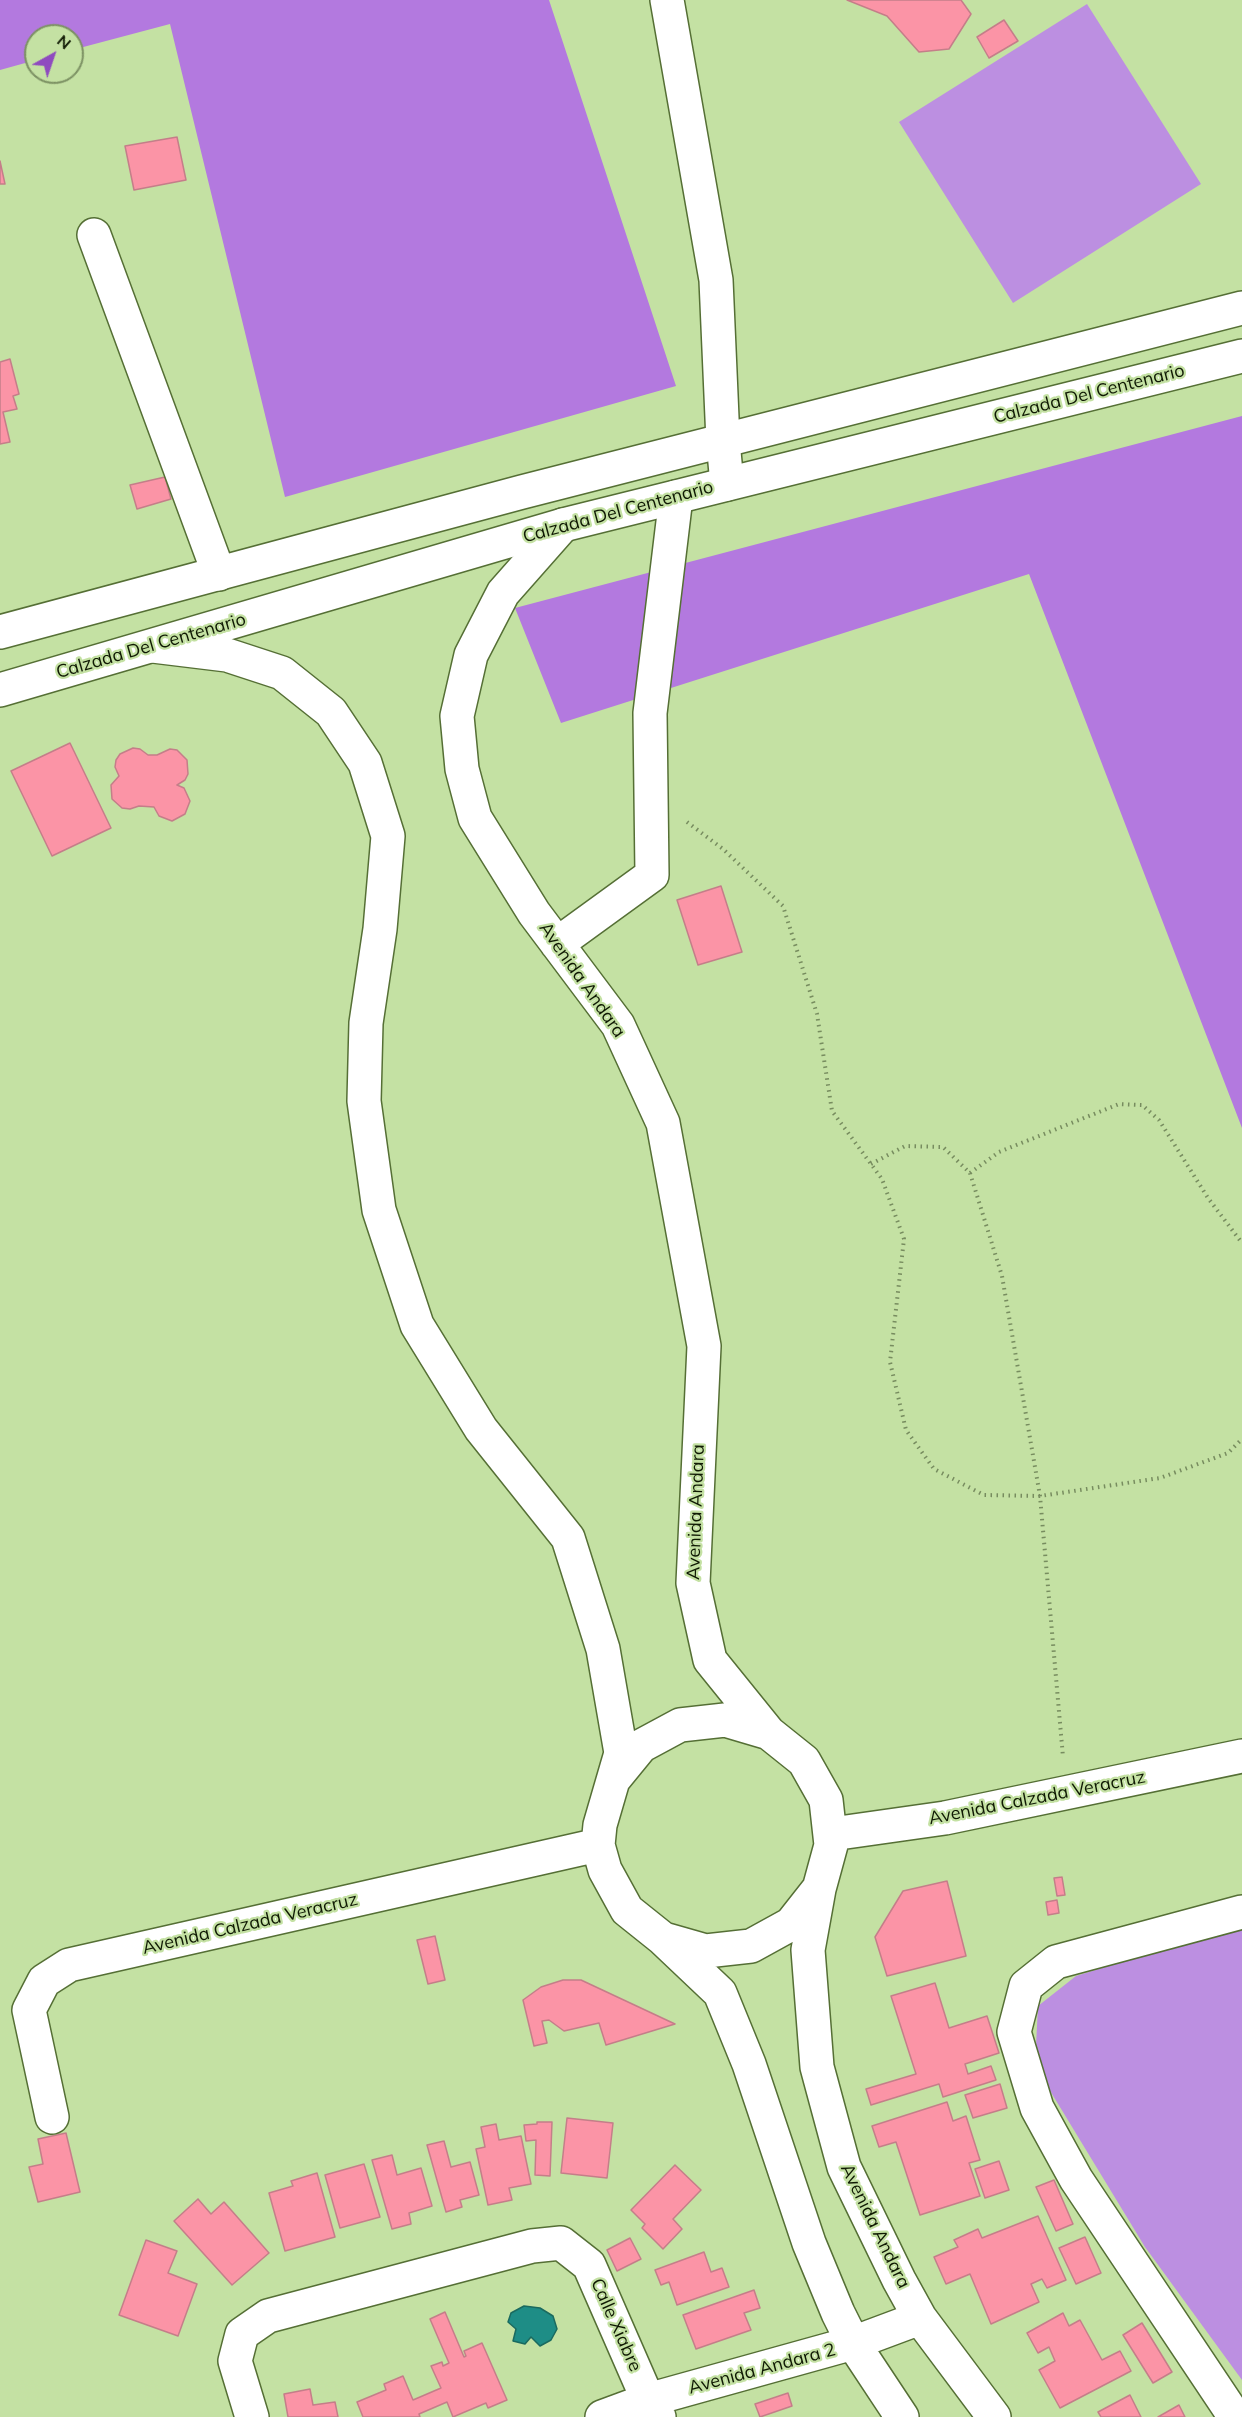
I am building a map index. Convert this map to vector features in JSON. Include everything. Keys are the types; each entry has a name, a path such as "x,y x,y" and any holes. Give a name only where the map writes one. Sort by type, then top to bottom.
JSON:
{"street":[{"path":"667,0 716,280 727,484"},
{"path":"94,235 219,574"},
{"path":"0,632 671,454 1242,308"},
{"name":"Calzada Del Centenario","path":"0,690 563,525 1242,356"},
{"path":"558,944 652,874 650,713 675,497 671,454"},
{"name":"Avenida Andara","path":"563,525 503,593 471,655 458,716 462,769 476,818 534,913 618,1025 663,1123 704,1346 693,1583 710,1659 769,1732 804,1761 826,1800 832,1834 831,1845 819,1889 808,1950 817,2067 844,2167 920,2318 994,2417"},
{"path":"153,646 227,655 282,673 332,712 365,763 388,836 380,929 366,1023 364,1101 379,1210 417,1325 481,1429 568,1538 603,1649 621,1753 600,1825 598,1845 605,1870 627,1910 662,1938 720,1993 749,2064 809,2243 853,2343 902,2417"},
{"path":"612,1782 641,1746 680,1725 725,1720 769,1732"},
{"name":"Avenida Calzada Veracruz","path":"832,1834 945,1818 1242,1756"},
{"name":"Avenida Calzada Veracruz","path":"52,2117 29,2010 44,1981 69,1965 598,1845"},
{"path":"662,1938 706,1951 751,1946 791,1924 819,1889"},
{"path":"1235,2417 1076,2179 1037,2108 1014,2032 1026,1986 1056,1962 1242,1912"},
{"name":"Calle Xiabre","path":"252,2417 235,2361 242,2334 268,2316 532,2246 561,2243 589,2265 654,2408"},
{"name":"Avenida Andara 2","path":"602,2417 654,2408 853,2343 920,2318"}],"path":[{"path":"651,795 723,849 783,906 817,1014 832,1112 882,1179 904,1239 890,1362 906,1430 934,1469 984,1495 1040,1496 1161,1478 1228,1453 1242,1439"},
{"path":"970,1173 999,1152 1119,1104 1142,1105 1159,1119 1208,1198 1242,1243"},
{"path":"871,1164 905,1146 943,1147 970,1173 1002,1276 1040,1496 1066,1794"}],"shaded area":[{"path":"0,0 549,0 676,386 285,497 170,24 84,47 84,24 24,24 24,63 0,70"},
{"path":"1087,4 1201,184 1013,303 899,122"},
{"path":"1242,416 1242,1128 1029,574 561,723 515,608"},
{"path":"1242,1925 1242,2380 1145,2247 1035,2066 1038,2006 1076,1976"}],"water":[{"path":"524,2306 540,2308 553,2316 557,2329 551,2340 540,2346 531,2337 525,2344 513,2341 516,2329 508,2322 511,2313"}],"building":[{"path":"847,0 961,0 971,14 949,49 919,52 887,16"},
{"path":"1004,20 1018,41 989,58 977,37"},
{"path":"177,137 186,180 134,190 125,146"},
{"path":"0,161 5,184 0,184"},
{"path":"10,359 19,394 13,396 17,409 3,412 10,442 0,444 0,362"},
{"path":"165,477 171,499 137,509 130,485"},
{"path":"70,743 111,828 52,856 11,771"},
{"path":"133,748 140,749 148,755 157,755 170,749 177,750 187,760 188,774 185,780 177,785 184,788 190,801 185,814 172,821 159,816 154,807 122,808 112,799 111,785 119,776 115,767 116,760 120,754"},
{"path":"721,886 742,952 698,965 677,900"},
{"path":"1062,1877 1065,1895 1057,1896 1054,1878"},
{"path":"947,1881 966,1956 887,1976 875,1937 903,1891"},
{"path":"1057,1900 1059,1913 1048,1915 1046,1902"},
{"path":"435,1936 445,1980 428,1984 417,1940"},
{"path":"563,1980 581,1980 675,2024 606,2045 599,2023 564,2031 549,2020 542,2021 547,2043 534,2046 523,2000 541,1987"},
{"path":"935,1983 949,2028 987,2016 999,2053 965,2064 968,2074 991,2066 996,2080 943,2097 939,2084 871,2105 866,2089 916,2074 891,1996"},
{"path":"1000,2084 1007,2108 973,2118 965,2095"},
{"path":"947,2102 953,2121 966,2116 980,2160 969,2163 980,2196 920,2215 896,2142 879,2147 872,2126"},
{"path":"567,2118 613,2123 607,2178 561,2173"},
{"path":"537,2122 552,2122 550,2176 535,2175 536,2140 526,2141 524,2125 537,2124"},
{"path":"496,2124 499,2140 521,2136 531,2184 509,2188 512,2200 488,2205 476,2149 485,2147 481,2127"},
{"path":"66,2133 80,2192 38,2202 29,2167 43,2164 38,2139"},
{"path":"444,2141 451,2167 470,2162 479,2195 460,2200 462,2207 446,2212 427,2145"},
{"path":"392,2155 397,2175 421,2168 432,2206 409,2213 411,2224 392,2229 372,2160"},
{"path":"999,2161 1009,2190 985,2198 975,2169"},
{"path":"364,2164 380,2217 340,2228 325,2175"},
{"path":"675,2165 701,2190 673,2219 682,2229 663,2249 642,2228 645,2224 631,2210"},
{"path":"317,2173 335,2237 285,2251 269,2193 293,2186 291,2181"},
{"path":"1054,2180 1073,2224 1056,2231 1036,2187"},
{"path":"198,2199 211,2214 224,2202 269,2253 232,2285 174,2221"},
{"path":"1038,2216 1066,2280 1047,2288 1042,2279 1031,2284 1039,2302 991,2324 970,2274 946,2284 934,2257 958,2247 954,2240 978,2229 982,2238"},
{"path":"1085,2237 1101,2273 1076,2284 1059,2248"},
{"path":"630,2238 641,2259 617,2271 607,2250"},
{"path":"146,2240 177,2251 168,2273 197,2284 178,2336 119,2315"},
{"path":"704,2252 711,2272 722,2268 729,2287 677,2305 669,2282 661,2285 655,2270"},
{"path":"754,2290 760,2308 744,2313 751,2330 696,2349 683,2315"},
{"path":"445,2312 464,2357 466,2356 464,2351 482,2343 507,2400 488,2408 486,2403 453,2417 447,2402 419,2414 420,2417 363,2417 357,2402 386,2390 384,2384 403,2376 413,2400 441,2388 431,2366 442,2362 443,2366 449,2363 430,2319"},
{"path":"1063,2313 1069,2326 1080,2320 1102,2360 1120,2351 1131,2371 1060,2408 1039,2370 1055,2361 1049,2347 1038,2353 1027,2333"},
{"path":"1142,2323 1172,2372 1153,2383 1123,2335"},
{"path":"310,2389 313,2405 335,2402 338,2417 288,2417 284,2394"},
{"path":"788,2393 792,2406 760,2417 755,2404"},
{"path":"1130,2395 1141,2417 1101,2417 1098,2412"},
{"path":"1179,2405 1185,2417 1158,2417"}]}
